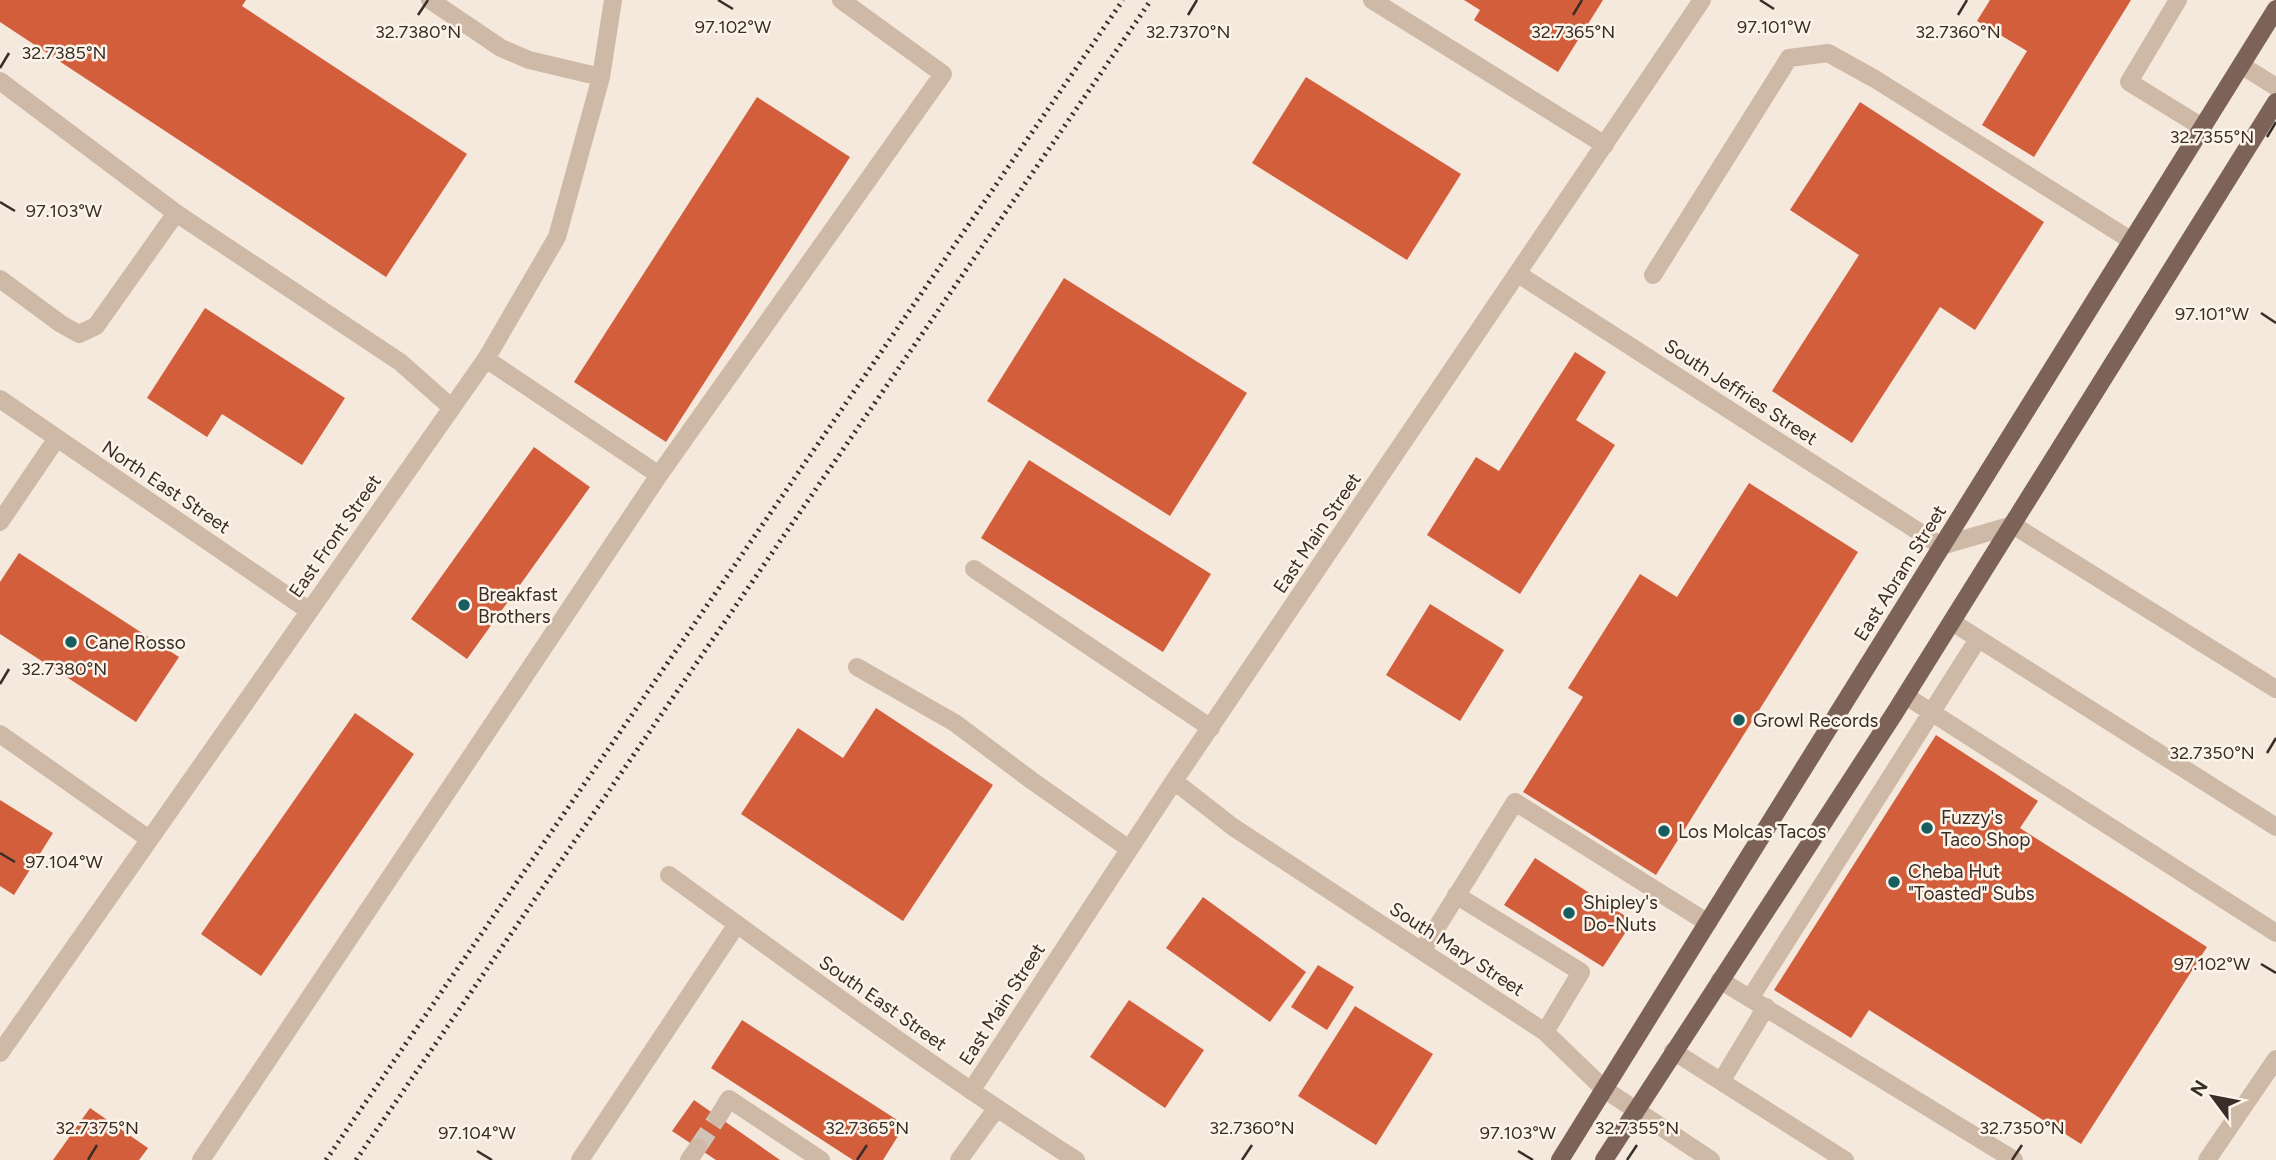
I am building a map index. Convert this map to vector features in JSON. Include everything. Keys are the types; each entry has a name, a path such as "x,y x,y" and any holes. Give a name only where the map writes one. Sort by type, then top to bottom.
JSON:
{"main road":[{"name":"East Abram Street","path":"1560,1160 2276,9"},
{"path":"1604,1160 1906,696 2276,102"}],"street":[{"path":"430,0 500,48 529,60 601,77"},
{"name":"East Front Street","path":"0,1054 486,359 557,237 601,77 613,0"},
{"path":"201,1160 659,475 943,74 841,0"},
{"path":"1372,0 1605,145"},
{"name":"East Main Street","path":"971,1091 1174,781 1702,0"},
{"path":"2178,0 2129,82 2202,127"},
{"path":"1653,275 1789,58 1828,53 1875,79 2132,241"},
{"path":"2241,65 2276,87"},
{"path":"0,81 176,213 400,362 452,408"},
{"path":"0,279 79,334 96,326 176,213"},
{"name":"South Jeffries Street","path":"1518,274 1941,546"},
{"path":"486,359 659,475"},
{"name":"North East Street","path":"0,399 308,610"},
{"path":"0,522 57,438"},
{"path":"1941,546 2012,525 2276,689"},
{"path":"974,569 1210,728"},
{"path":"1952,622 2276,827"},
{"path":"1723,1080 1758,1002 1978,639"},
{"path":"857,667 955,723 1129,849"},
{"path":"1906,696 2276,933"},
{"path":"0,734 149,839"},
{"name":"South Mary Street","path":"1174,781 1233,827 1545,1032 1604,1088 1711,1160"},
{"path":"1422,951 1515,802 1708,923"},
{"name":"South East Street","path":"669,876 871,1022 996,1109 1076,1160"},
{"path":"1456,895 1581,972 1545,1032"},
{"path":"580,1160 737,925"},
{"path":"1720,980 2014,1160"},
{"path":"1673,1051 1723,1080 1845,1160"},
{"path":"2207,1160 2276,1059"},
{"path":"718,1117 729,1099 821,1160"},
{"path":"959,1160 996,1109"}],"building":[{"path":"0,0 246,0 242,6 467,154 386,277 0,22"},
{"path":"1464,0 1603,0 1558,72 1474,20 1480,10"},
{"path":"1990,0 2131,0 2034,157 1982,125 2027,51 1977,21"},
{"path":"1306,77 1461,174 1407,260 1252,163"},
{"path":"757,97 850,157 666,442 574,382"},
{"path":"1860,102 2044,222 1975,330 1940,307 1852,443 1772,391 1859,255 1790,210"},
{"path":"1064,278 1247,393 1170,516 987,401"},
{"path":"205,308 345,398 302,465 222,414 207,437 147,398"},
{"path":"1575,352 1606,372 1576,420 1615,445 1520,594 1427,535 1476,457 1499,471"},
{"path":"534,447 590,487 467,659 411,619"},
{"path":"1029,460 1211,574 1163,652 981,538"},
{"path":"1749,483 1858,552 1656,875 1523,792 1583,697 1568,688 1640,574 1677,597"},
{"path":"19,553 179,657 136,722 0,634 0,582"},
{"path":"1430,604 1504,650 1460,721 1386,675"},
{"path":"876,708 993,785 903,921 741,814 798,728 843,758"},
{"path":"355,713 414,754 261,976 201,934"},
{"path":"1936,735 2038,801 2020,828 2207,947 2081,1144 1869,1010 1851,1038 1774,990"},
{"path":"0,800 53,833 14,895 0,886"},
{"name":"Shipley's Do-Nuts","path":"1535,858 1633,921 1603,967 1504,905"},
{"path":"1203,897 1306,972 1270,1022 1166,948"},
{"path":"1318,965 1354,987 1327,1030 1291,1007"},
{"path":"1129,1000 1204,1050 1165,1108 1090,1057"},
{"path":"1355,1006 1433,1054 1376,1145 1298,1096"},
{"path":"742,1020 905,1125 883,1160 853,1160 711,1068"},
{"path":"694,1100 780,1160 716,1160 672,1131"},
{"path":"90,1108 148,1148 139,1160 53,1160"}],"tunnel":[{"path":"698,1147 718,1117"}],"railway":[{"path":"326,1160 1123,0"},
{"path":"356,1160 1151,0"}],"place":[{"name":"Breakfast Brothers","path":"464,605"},
{"name":"Cane Rosso","path":"71,642"},
{"name":"Growl Records","path":"1739,720"},
{"name":"Fuzzy's Taco Shop","path":"1927,828"},
{"name":"Los Molcas Tacos","path":"1664,831"},
{"name":"Cheba Hut \"Toasted\" Subs","path":"1894,882"},
{"name":"Shipley's Do-Nuts","path":"1569,913"}]}
